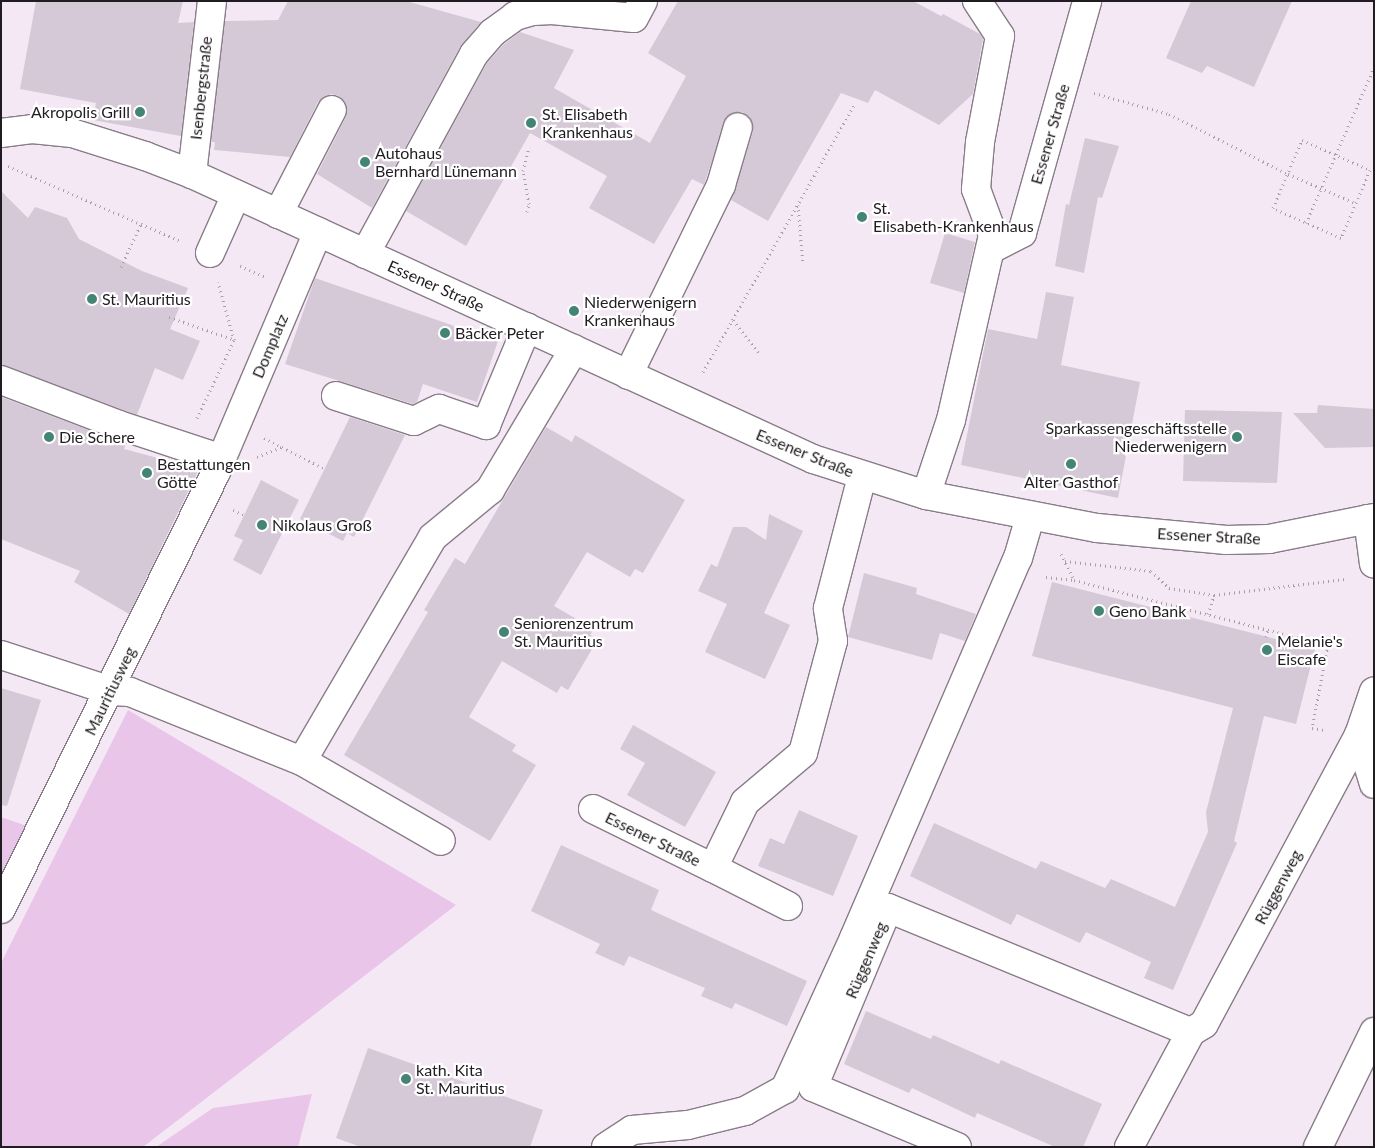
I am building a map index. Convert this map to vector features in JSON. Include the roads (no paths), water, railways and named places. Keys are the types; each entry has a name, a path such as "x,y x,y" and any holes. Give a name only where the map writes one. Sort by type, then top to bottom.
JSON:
{"street":[{"name":"Isenbergstraße","path":"192,174 212,1"},
{"path":"365,254 474,54 492,33 515,16 533,11 552,10 634,18 643,1"},
{"path":"926,495 951,420 993,235 976,189 980,142 1000,36 977,1"},
{"name":"Essener Straße","path":"990,249 1022,233 1087,1"},
{"path":"278,214 332,110"},
{"path":"628,375 721,185 738,126"},
{"name":"Essener Straße","path":"1,133 32,129 72,133 192,174 813,459 862,477 926,495 1038,519 1097,528 1247,541 1315,532 1371,518"},
{"path":"210,253 236,195"},
{"name":"Domplatz","path":"219,466 318,232"},
{"path":"336,396 414,422 439,409 486,424 527,327"},
{"path":"302,761 433,537 490,490 574,350"},
{"path":"1,380 183,447 219,466"},
{"name":"Mauritiusweg","path":"1,909 111,691 219,466"},
{"name":"Essener Straße","path":"714,868 746,802 803,753 833,641 828,608 862,477"},
{"path":"1364,571 1371,518"},
{"path":"606,1147 632,1130 688,1125 745,1111 785,1089 854,938 1018,558 1038,519"},
{"path":"1,654 111,691 130,692 302,761 441,842"},
{"name":"Rüggenweg","path":"1128,1147 1191,1032 1204,1024 1359,735 1374,691"},
{"path":"1359,735 1374,784"},
{"name":"Essener Straße","path":"593,809 788,906"},
{"name":"Rüggenweg","path":"957,1147 813,1087 888,908 1191,1032"},
{"path":"1318,1147 1374,1032"}],"place":[{"name":"Akropolis Grill","path":"140,112"},
{"name":"St. Elisabeth Krankenhaus","path":"531,123"},
{"name":"Autohaus Bernhard Lünemann","path":"365,162"},
{"name":"St. Elisabeth-Krankenhaus","path":"862,217"},
{"name":"St. Mauritius","path":"92,299"},
{"name":"Niederwenigern Krankenhaus","path":"574,311"},
{"name":"Bäcker Peter","path":"445,333"},
{"name":"Die Schere","path":"49,437"},
{"name":"Sparkassengeschäftsstelle Niederwenigern","path":"1237,437"},
{"name":"Alter Gasthof","path":"1071,464"},
{"name":"Bestattungen Götte","path":"147,473"},
{"name":"Nikolaus Groß","path":"262,525"},
{"name":"Geno Bank","path":"1099,611"},
{"name":"Seniorenzentrum St. Mauritius","path":"504,632"},
{"name":"Melanie's Eiscafe","path":"1267,650"},
{"name":"kath. Kita St. Mauritius","path":"406,1079"}]}
